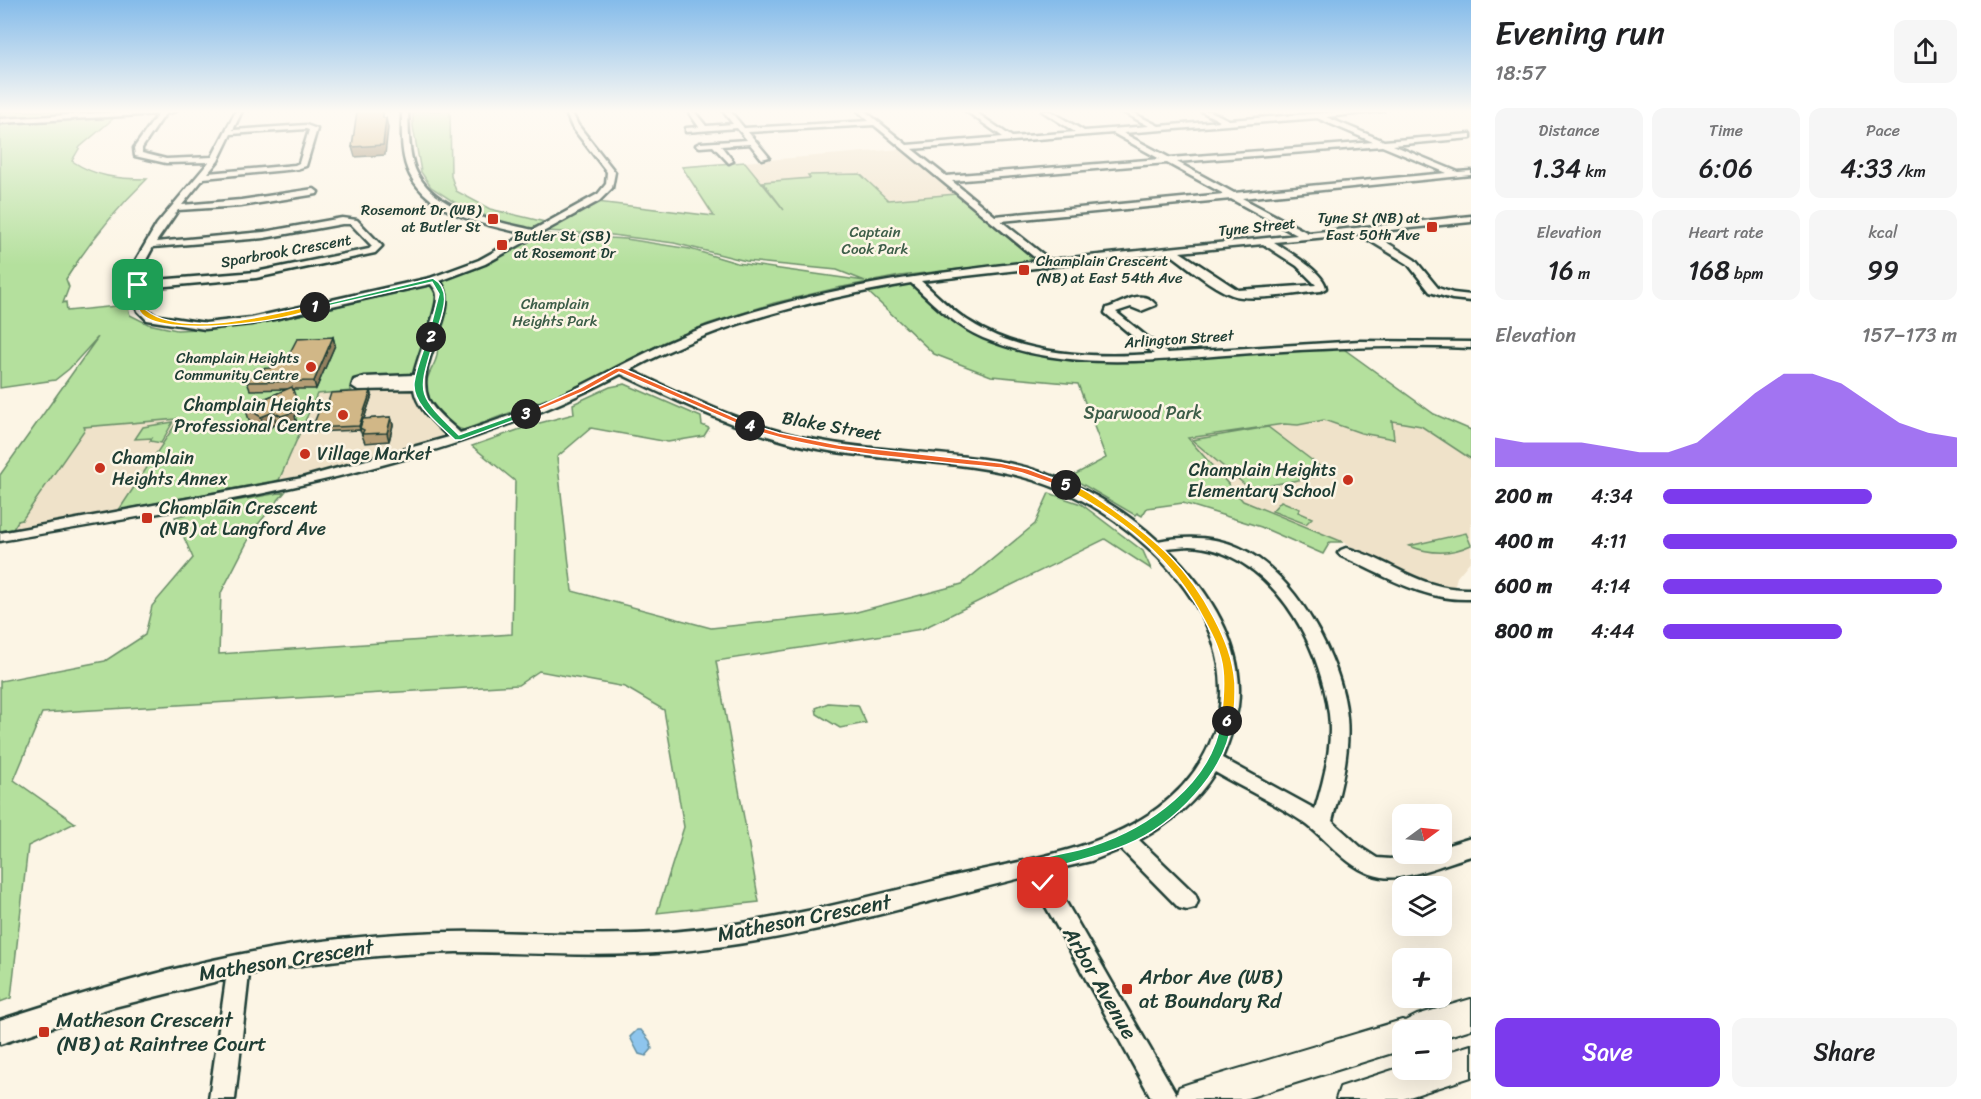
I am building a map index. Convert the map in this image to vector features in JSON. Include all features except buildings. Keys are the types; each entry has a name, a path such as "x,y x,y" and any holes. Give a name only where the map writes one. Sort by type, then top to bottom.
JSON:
{"main road":[{"path":"1451,1020 1471,1014"},
{"path":"1191,1099 1392,1038"},
{"path":"1352,1099 1471,1060"}],"street":[{"path":"213,162 175,208 148,246 141,260 138,285 143,311 151,318 205,326 251,321 433,280 482,262 602,195 612,181 611,172 604,162"},
{"path":"203,176 297,167 303,162"},
{"path":"411,162 413,173 431,195 449,206 473,217 532,233"},
{"path":"924,162 1047,263"},
{"path":"944,179 1152,162"},
{"path":"1170,162 1307,237"},
{"path":"1429,162 1471,180"},
{"path":"994,219 1471,173"},
{"path":"175,208 241,203 314,192"},
{"name":"Tyne Street","path":"0,537 303,482 458,438 548,405 582,390 619,369 708,330 768,310 834,293 912,278 1471,219"},
{"name":"Sparbrook Crescent","path":"138,285 256,274 372,251 377,246 354,222 342,221 264,235 148,246"},
{"path":"1450,222 1471,231"},
{"path":"1360,231 1413,262 1426,275 1434,290 1471,298"},
{"path":"1172,251 1225,288 1236,293 1251,294 1321,288 1316,277 1265,241"},
{"name":"Arlington Street","path":"912,278 967,326 988,336 1022,348 1087,358 1164,356 1381,342 1471,345"},
{"path":"433,280 443,294 442,303 418,381 422,399 431,412 458,438"},
{"path":"1131,304 1116,307 1110,313 1164,356"},
{"name":"Blake Street","path":"619,369 736,421 777,435 839,448 1001,466 1048,479"},
{"name":"Matheson Crescent","path":"0,1032 130,990 239,964 312,952 381,945 452,942 567,945 670,942 725,935 837,915 1091,852 1125,840 1185,799 1213,762 1225,732 1230,697 1223,645 1195,591 1155,546 1121,518 1091,499 1048,479"},
{"path":"1155,546 1182,541 1200,542 1221,546 1243,555 1276,582 1308,626 1332,683 1340,738 1333,780 1321,824"},
{"path":"1346,553 1432,591 1448,595 1471,594"},
{"path":"1213,762 1321,824 1340,844 1366,862 1383,868 1396,867 1471,847"},
{"path":"1125,840 1186,902"},
{"name":"Arbor Avenue","path":"1034,866 1166,1099"},
{"path":"222,1099 239,964"}],"shaded area":[{"path":"739,162 917,162 956,194 712,216 682,167"},
{"path":"414,390 421,406 446,434 444,437 339,468 279,480 317,393"},
{"name":"Champlain Heights Elementary School","path":"1393,407 1471,459 1471,560 1457,577 1454,588 1435,586 1366,555 1343,542 1243,501 1187,438"},
{"name":"Champlain Heights Annex","path":"180,418 119,510 13,529 83,427"}],"green space":[{"name":"Champlain Heights Park","path":"0,162 74,162 90,171 108,176 147,179 113,215 75,265 66,279 69,287 63,303 66,302 67,311 127,305 130,315 148,324 177,330 219,328 273,321 422,287 479,268 541,234 626,239 690,249 737,263 865,281 837,270 746,261 674,243 612,235 546,231 597,202 714,216 682,167 745,162 784,210 763,182 810,178 808,175 860,174 888,200 956,194 995,224 994,226 1035,260 900,276 774,303 708,324 664,342 570,390 464,430 454,425 427,394 426,383 436,358 447,300 447,295 438,296 414,373 406,376 369,376 355,382 350,389 352,391 317,394 279,480 119,510 179,419 84,427 85,429 22,520 18,521 13,529 0,531 0,475 98,337 69,369 55,380 0,388"},
{"path":"419,162 451,162 451,176 456,191 490,209 545,222 530,229 463,208 431,187 421,172"},
{"name":"Sparwood Park","path":"904,283 913,285 948,317 971,333 1012,349 1063,360 1124,362 1341,347 1434,414 1471,430 1471,459 1421,426 1392,421 1394,439 1361,433 1324,420 1188,438 1243,501 1343,542 1330,542 1323,554 1261,527 1183,503 1147,508 1142,516 1137,513 1135,515 1070,477 1106,458 1078,384 991,376 934,354 866,290"},
{"path":"625,384 701,417 702,425 709,428 704,436 668,442 591,428 557,457 572,591 711,628 853,613 962,584 1035,524 1049,493 1081,504 1143,551 1151,569 1105,539 922,629 716,661 759,902 657,913 684,827 664,710 625,687 539,671 518,685 42,713 14,780 75,823 28,846 11,998 0,1002 0,681 105,661 145,635 152,606 193,558 175,517 235,501 285,492 254,529 221,593 219,654 512,634 515,481 472,446 532,425 574,414 573,404 610,387"},
{"path":"173,422 161,443 150,441 152,438 135,439 143,427"},
{"path":"1268,427 1330,474 1250,489 1192,440"},
{"path":"1281,501 1300,509 1298,512 1312,518 1306,524 1272,511"},
{"path":"1466,533 1471,545 1448,552 1425,551 1409,546"},
{"path":"828,703 858,705 866,723 840,728 817,714 816,708"}],"water":[{"path":"637,1030 641,1030 650,1041 652,1049 646,1056 639,1054 630,1037"}],"place":[{"name":"Rosemont Dr (WB) at Butler St","path":"493,219"},
{"name":"Tyne St (NB) at East 50th Ave","path":"1432,227"},
{"name":"Butler St (SB) at Rosemont Dr","path":"502,245"},
{"name":"Champlain Crescent (NB) at East 54th Ave","path":"1024,270"},
{"name":"Champlain Heights Community Centre","path":"311,367"},
{"name":"Champlain Heights Professional Centre","path":"343,415"},
{"name":"Village Market","path":"305,454"},
{"name":"Champlain Heights Annex","path":"100,468"},
{"name":"Champlain Heights Elementary School","path":"1348,480"},
{"name":"Champlain Crescent (NB) at Langford Ave","path":"147,518"},
{"name":"Arbor Ave (WB) at Boundary Rd","path":"1127,989"},
{"name":"Matheson Crescent (NB) at Raintree Court","path":"44,1032"}],"route":[{"path":"138,285 143,311 151,318 205,326 251,321 433,280 443,294 442,303 417,385 422,399 431,412 458,438 548,405 582,390 619,369 736,421 777,435 839,448 983,463 1025,471 1069,487 1121,518 1174,564 1195,591 1208,613 1223,645 1228,670 1230,697 1225,732 1213,762 1185,799 1125,840 1091,852 1034,866 1043,883"}],"park label":[{"name":"Captain Cook Park","path":"875,240"}]}
